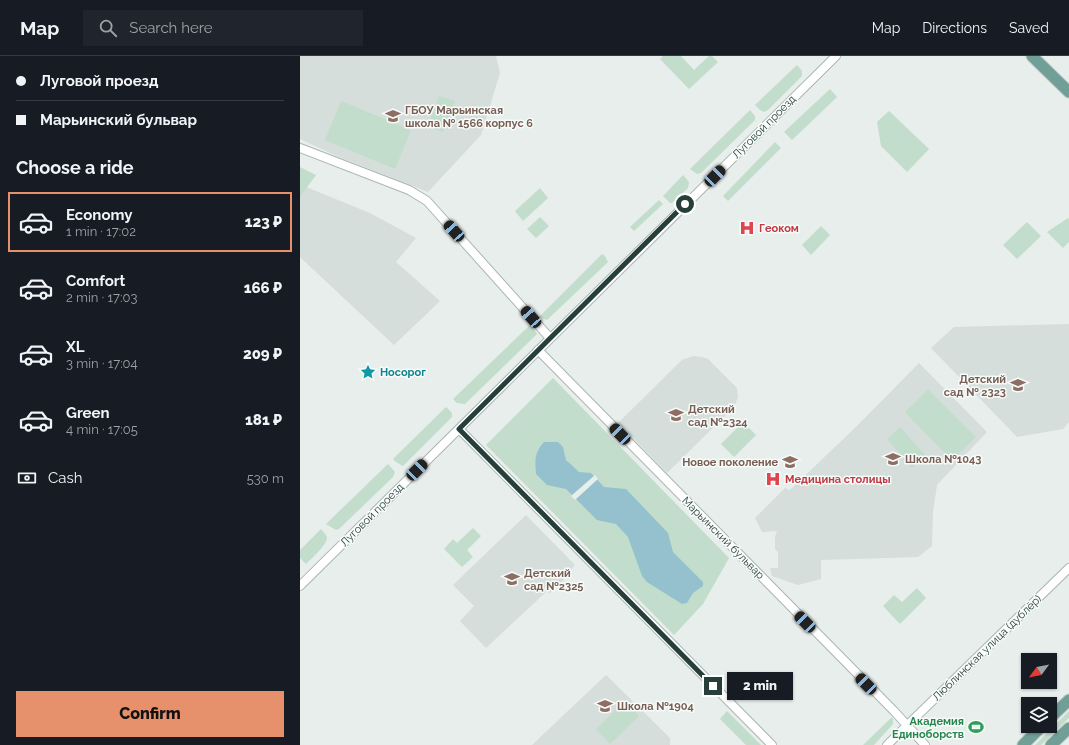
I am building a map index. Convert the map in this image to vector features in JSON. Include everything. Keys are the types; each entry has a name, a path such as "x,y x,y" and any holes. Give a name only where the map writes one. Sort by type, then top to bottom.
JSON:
{"main road":[{"path":"1032,56 1069,92"},
{"path":"1057,711 1069,700"},
{"path":"1052,745 1069,728"},
{"path":"1023,745 1035,733"}],"street":[{"name":"Луговой проезд","path":"300,586 836,56"},
{"path":"300,148 409,190 427,201 550,338"},
{"name":"Марьинский бульвар","path":"538,350 925,745"},
{"path":"459,429 772,745"},
{"name":"Люблинская улица (дублёр)","path":"887,745 1069,568"}],"shaded area":[{"name":"ГБОУ Марьинская школа № 1566 корпус 6","path":"300,56 496,56 500,73 481,135 428,192 339,157 300,139"},
{"path":"306,187 370,213 416,238 396,262 440,301 394,345 300,257 300,195"},
{"name":"Детский сад № 2323","path":"1069,324 1069,422 1063,429 1017,437 931,348 954,327"},
{"name":"Детский сад №2324","path":"693,356 708,359 737,388 738,397 734,407 667,473 618,423 682,360"},
{"name":"Школа №1043","path":"919,363 987,432 937,485 933,512 932,546 918,557 821,560 821,579 798,585 772,576 770,568 778,568 778,552 775,549 775,537 777,531 762,532 755,518 785,488 789,490 792,488 858,425"},
{"name":"Детский сад №2325","path":"526,515 575,565 571,570 571,573 550,593 546,592 486,648 460,621 474,606 453,585"},
{"name":"Школа №1904","path":"606,675 670,738 670,745 532,745"}],"green space":[{"path":"663,56 681,56 694,70 709,56 712,56 718,62 689,89 660,59"},
{"path":"797,65 802,71 802,76 768,110 764,112 760,110 755,105"},
{"path":"830,89 837,97 792,140 784,132"},
{"path":"439,96 455,101 443,132 428,126"},
{"path":"341,101 411,130 395,169 325,140"},
{"path":"750,110 755,116 755,120 701,173 697,174 690,169"},
{"path":"889,111 929,149 907,172 881,146 877,122"},
{"path":"775,142 781,148 728,201 723,196"},
{"path":"300,167 316,175 300,197"},
{"path":"683,175 689,182 688,188 672,203 670,203 663,196"},
{"path":"540,188 548,198 523,221 515,211"},
{"path":"659,200 663,204 634,231 630,227"},
{"path":"540,217 549,226 536,238 527,229"},
{"path":"1068,218 1069,242 1063,248 1047,232"},
{"path":"1027,222 1041,236 1017,259 1003,245"},
{"path":"821,226 830,235 811,255 802,245"},
{"path":"602,254 608,262 547,320 539,317"},
{"path":"531,324 537,334 465,404 457,403 453,399"},
{"path":"553,378 729,558 703,604 674,635 486,445"},
{"path":"928,389 976,437 952,460 905,412"},
{"path":"446,407 452,413 452,417 403,466 396,462 393,459"},
{"path":"743,422 756,435 734,457 721,444"},
{"path":"900,427 926,456 912,468 887,439"},
{"path":"388,464 395,472 393,477 339,529 336,530 326,524"},
{"path":"473,528 481,536 467,550 473,557 462,567 444,549 453,539 457,543"},
{"path":"321,529 327,536 327,540 319,551 306,564 300,558 300,550"},
{"path":"917,588 926,598 900,624 883,606 894,595 902,602"},
{"path":"625,701 639,716 610,744 596,729"},
{"path":"727,711 761,745 746,745 720,719"},
{"path":"1069,711 1069,718 1057,730 1057,723"},
{"path":"891,718 893,718 893,724 874,745 863,745"},
{"path":"1047,733 1053,733 1041,745 1035,745"}],"water":[{"path":"544,442 558,442 563,447 566,460 579,472 591,473 604,487 626,489 668,533 673,552 703,582 703,586 693,593 687,603 682,604 647,582 642,576 628,537 616,524 597,520 566,489 547,485 536,474 536,457 538,450"}],"pier":[{"path":"595,475 598,479 575,500 571,496"}],"place":[{"name":"ГБОУ Марьинская школа № 1566 корпус 6","path":"393,116"},
{"name":"Геоком","path":"747,228"},
{"name":"Носорог","path":"368,372"},
{"name":"Детский сад № 2323","path":"1018,385"},
{"name":"Детский сад №2324","path":"676,415"},
{"name":"Школа №1043","path":"893,459"},
{"name":"Новое поколение","path":"790,462"},
{"name":"Медицина столицы","path":"773,479"},
{"name":"Детский сад №2325","path":"512,579"},
{"name":"Школа №1904","path":"605,706"},
{"name":"Академия Единоборств","path":"976,727"}],"route":[{"path":"685,204 459,429 713,686"}]}
